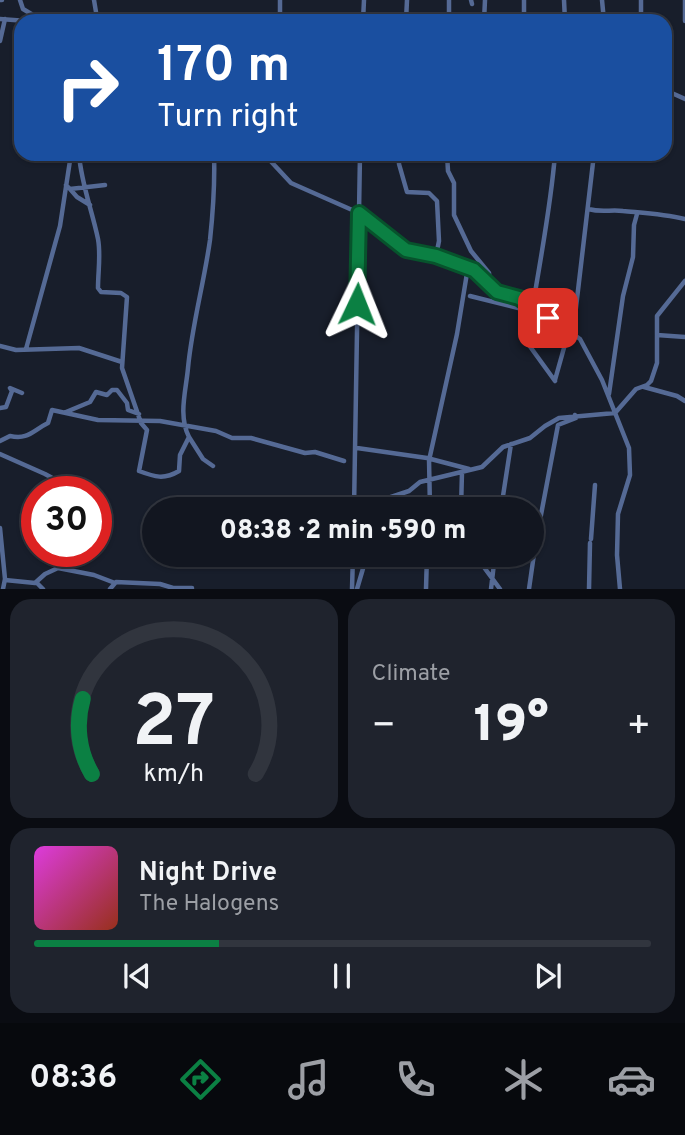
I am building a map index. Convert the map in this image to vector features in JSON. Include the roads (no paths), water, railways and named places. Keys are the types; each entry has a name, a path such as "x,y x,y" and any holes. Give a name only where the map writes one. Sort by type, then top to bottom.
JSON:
{"street":[{"path":"20,0 23,9 31,14"},
{"path":"685,0 685,20"},
{"path":"0,41 2,19"},
{"path":"26,349 54,250 64,193 68,186 70,161"},
{"path":"80,161 99,244 99,289 103,292 121,293 127,297 122,368 141,422 147,430 139,471 169,477 179,471 180,455 189,437"},
{"path":"213,466 203,459 189,437 184,426 183,407 188,358 210,242 214,161"},
{"path":"270,161 290,183 359,213 406,250 436,256 468,267 497,292 515,296 533,305 571,332 587,349 629,448 629,478 618,514 620,589"},
{"path":"354,497 360,161"},
{"path":"399,161 408,192 429,193 437,201 439,241 436,256"},
{"path":"447,161 448,171 454,183 454,215 471,251 489,274 490,286"},
{"path":"470,296 526,310 533,305 550,210 554,161"},
{"path":"526,310 526,341 555,381 571,332 593,161"},
{"path":"68,186 105,185"},
{"path":"68,186 77,197 90,205"},
{"path":"589,209 664,214 685,219"},
{"path":"608,395 623,296 633,257 637,214"},
{"path":"430,497 430,458 457,334 468,267"},
{"path":"644,387 650,381 657,365 657,316 685,281"},
{"path":"657,335 685,337"},
{"path":"0,346 26,349 79,348 122,362"},
{"path":"391,497 405,493 417,484 482,467 501,448 530,438 558,418 615,413 636,389 644,387 674,394 685,401"},
{"path":"0,408 6,407 12,391 10,388 22,393"},
{"path":"66,412 90,402 96,392 107,395 112,390 117,390 127,403 128,410 139,415"},
{"path":"0,441 9,436 24,438 35,428 48,422 52,410 98,420 160,421 216,431 232,438 251,438 344,461"},
{"path":"528,589 558,425 576,418 575,415"},
{"path":"503,497 511,444"},
{"path":"357,448 430,458 470,469"},
{"path":"0,454 49,476"},
{"path":"461,497 462,472"},
{"path":"589,589 595,485"},
{"path":"0,528 5,580 3,589"},
{"path":"353,567 354,589"},
{"path":"354,589 362,567"},
{"path":"426,589 427,567"},
{"path":"483,567 500,589"},
{"path":"491,589 493,567"},
{"path":"37,583 44,574 58,568 94,575 115,583 192,588"},
{"path":"5,580 37,583 43,589"},
{"path":"110,589 115,583"}]}
